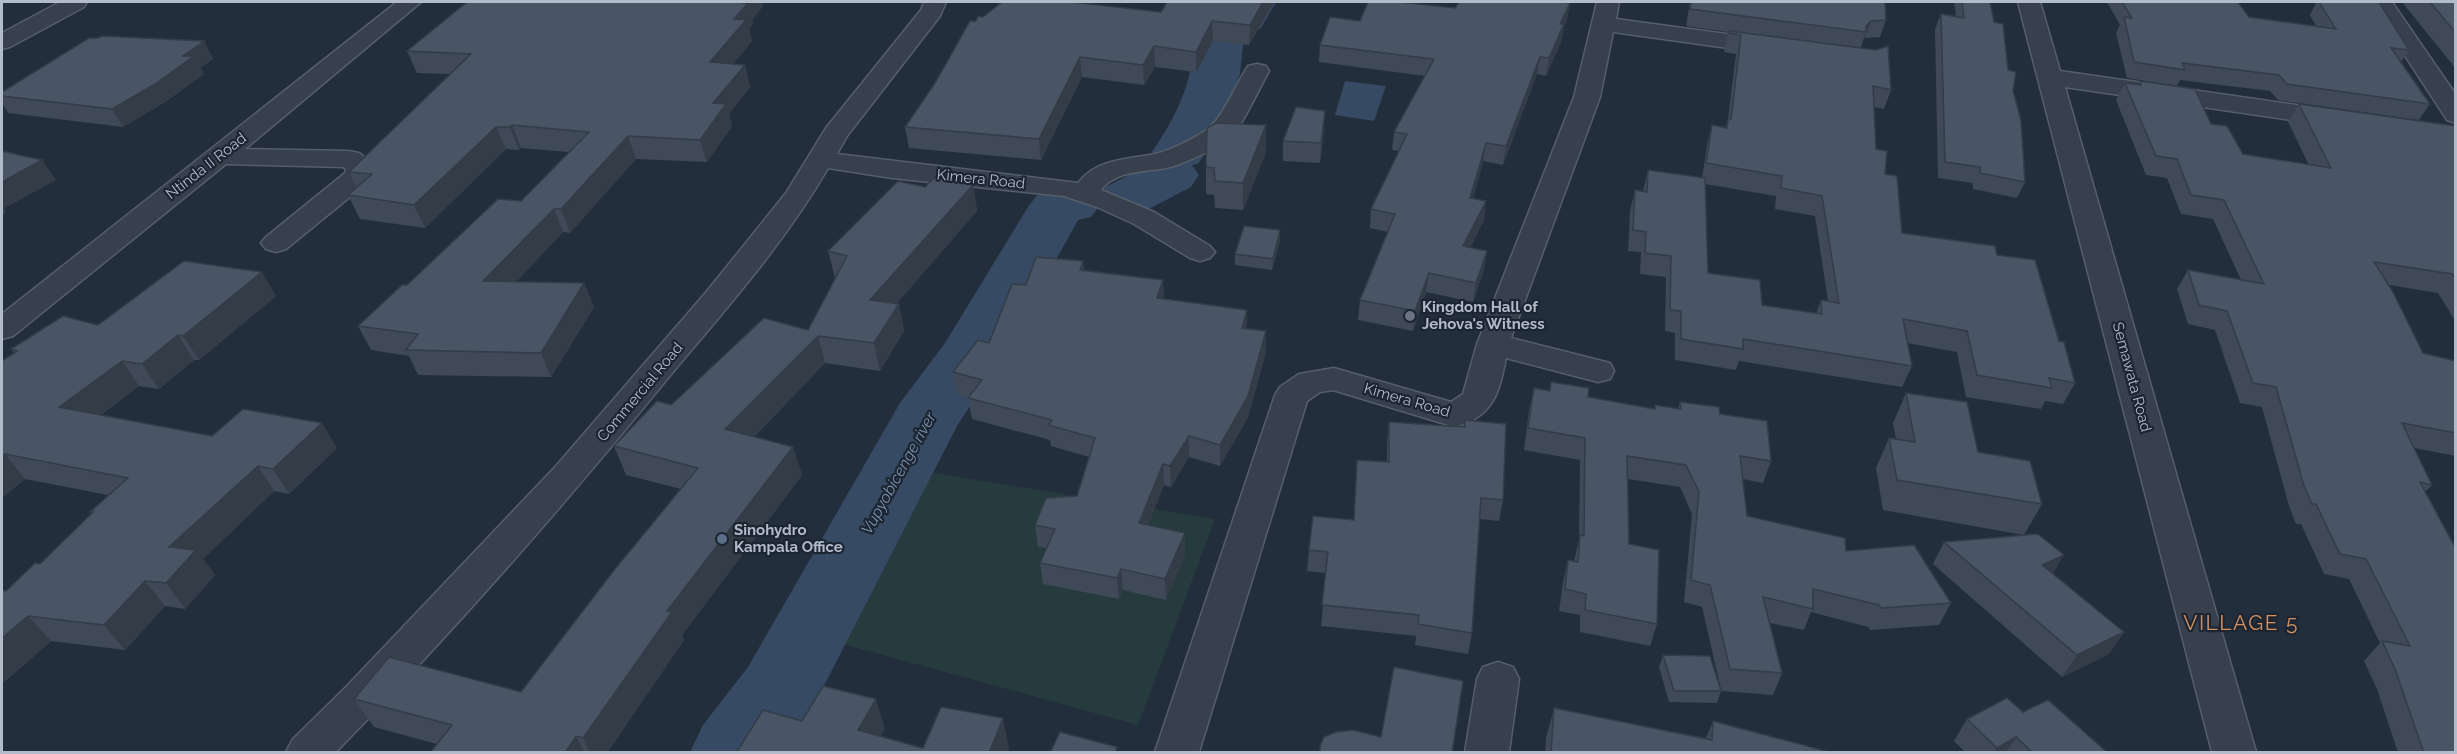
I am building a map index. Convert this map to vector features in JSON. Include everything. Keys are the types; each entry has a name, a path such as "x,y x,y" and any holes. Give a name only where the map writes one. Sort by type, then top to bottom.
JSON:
{"street":[{"path":"2,42 76,2"},
{"name":"Ntinda II Road","path":"9,312 220,156 410,2"},
{"name":"Commercial Road","path":"308,753 570,475 719,297 798,196 836,134 932,11 934,2"},
{"name":"Semawata Road","path":"2029,2 2234,753"},
{"path":"2381,2 2452,128"},
{"path":"1606,13 1794,50"},
{"name":"Kimera Road","path":"1177,753 1292,395 1311,382 1334,380 1455,415 1478,400 1493,344 1587,97 1606,13"},
{"path":"1084,194 1096,178 1120,167 1166,160 1186,152 1223,130 1257,71"},
{"path":"2050,77 2363,122"},
{"path":"220,156 349,159 361,167 357,177 276,243"},
{"name":"Kimera Road","path":"819,159 892,170 1067,188 1144,218 1200,252"},
{"path":"1493,344 1598,371"},
{"path":"1487,753 1498,679"}],"green space":[{"path":"929,472 1215,519 1138,725 839,643"}],"water":[{"path":"1345,81 1386,86 1374,121 1335,115"}],"building":[{"path":"467,2 748,3 734,19 746,20 710,62 745,65 713,103 726,104 700,140 628,136 561,209 554,209 483,281 584,283 541,353 406,350 418,334 358,326 402,285 407,285 498,199 521,201 589,132 512,125 496,127 414,205 348,195 372,174 349,172 471,54 407,51"},
{"path":"1002,2 1071,2 1161,12 1167,2 1263,2 1250,25 1212,21 1196,52 1154,46 1143,65 1080,57 1039,139 905,127 935,83 970,21 976,21 978,16 983,17"},
{"path":"1368,2 1400,2 1455,8 1459,2 1570,3 1560,24 1564,24 1549,58 1540,57 1506,146 1486,143 1470,198 1486,201 1463,246 1487,251 1476,283 1429,273 1415,311 1360,300 1395,214 1371,209 1407,134 1394,132 1434,59 1320,45 1330,17 1360,21"},
{"path":"1691,2 1885,2 1886,20 1871,21 1866,26 1866,32 1690,9"},
{"path":"1962,2 1990,2 1994,22 2003,24 2008,70 2016,72 2013,91 2021,120 2025,182 1980,173 1980,167 1945,162 1941,14 1964,18"},
{"path":"2122,2 2238,2 2249,17 2336,29 2319,2 2379,2 2409,50 2391,48 2430,104 2287,84 2279,75 2182,63 2185,70 2134,62 2124,17 2132,18"},
{"path":"2430,2 2456,2 2456,33"},
{"path":"1729,31 1876,50 1888,46 1891,90 1873,86 1876,149 1887,151 1885,174 1897,176 1902,233 1995,246 1997,255 2035,260 2059,341 2064,342 2075,383 2049,378 2052,388 1977,375 1967,331 1903,319 1912,366 1743,339 1743,349 1681,339 1681,311 1670,310 1671,256 1645,253 1646,232 1633,230 1635,190 1647,192 1648,170 1705,178 1708,273 1760,280 1762,305 1822,314 1821,300 1839,303 1822,196 1781,188 1782,176 1706,163 1712,125 1727,128 1728,119 1731,119 1741,35 1729,33"},
{"path":"102,36 204,41 183,56 194,56 155,84 112,109 2,96 2,92 89,38"},
{"path":"2140,81 2195,89 2211,124 2227,126 2243,154 2331,168 2299,104 2456,126 2456,279 2452,274 2374,262 2393,292 2423,353 2456,361 2456,433 2402,423 2432,485 2420,482 2456,549 2456,753 2424,753 2395,669 2382,641 2410,646 2366,559 2340,554 2316,504 2312,504 2304,486 2276,387 2253,383 2227,311 2199,305 2188,270 2264,284 2224,200 2191,195 2177,159 2156,156 2125,83 2141,85"},
{"path":"1296,107 1325,111 1321,143 1283,141"},
{"path":"1216,123 1266,125 1243,183 1215,181 1214,168 1206,167 1207,128"},
{"path":"2,151 42,160 2,182"},
{"path":"935,177 973,185 870,300 899,304 874,343 818,336 725,429 793,447 667,611 672,612 583,738 576,736 565,753 430,753 452,725 354,699 389,657 521,692 615,569 698,468 614,446 657,401 671,405 764,318 808,330 847,256 828,251 898,181 925,187"},
{"path":"1244,226 1280,230 1273,259 1235,254"},
{"path":"1036,257 1083,261 1080,270 1163,280 1157,298 1247,310 1242,328 1266,331 1248,396 1220,445 1189,436 1170,466 1163,464 1139,523 1185,533 1165,579 1121,569 1117,578 1040,563 1055,529 1035,525 1046,498 1077,496 1095,438 1048,425 1052,420 968,398 982,380 953,372 978,340 989,343 1012,284 1026,285"},
{"path":"184,261 262,272 183,336 178,335 142,364 122,361 59,407 212,436 243,409 322,423 273,469 258,466 169,547 196,550 166,583 145,581 104,625 28,616 2,638 2,590 6,591 35,563 40,564 93,512 90,512 128,478 5,454 2,456 2,361 17,351 11,349 63,316 98,325"},
{"path":"1551,382 1589,388 1588,397 1655,409 1655,405 1681,409 1680,402 1719,407 1720,414 1767,421 1771,461 1740,456 1747,516 1845,538 1846,551 1914,545 1951,603 1881,608 1879,605 1813,589 1813,609 1763,597 1782,673 1730,669 1710,585 1691,580 1699,492 1686,465 1627,456 1629,544 1659,550 1657,624 1585,610 1586,594 1565,589 1568,560 1578,562 1580,535 1584,536 1585,438 1528,428 1534,388 1550,391"},
{"path":"1906,393 1967,402 1978,452 2030,461 2042,504 1897,480 1889,438 1915,442"},
{"path":"1465,420 1506,424 1503,500 1481,498 1472,633 1418,624 1419,615 1322,605 1328,552 1309,550 1313,516 1354,520 1357,460 1389,462 1389,422 1465,427"},
{"path":"2038,534 2064,555 2042,565 2124,632 2077,655 1944,542"},
{"path":"1663,655 1710,656 1721,691 1674,691"},
{"path":"1394,667 1463,681 1452,753 1320,753 1324,737 1336,732 1353,730 1381,737"},
{"path":"823,686 876,699 858,730 923,748 941,707 1003,718 989,753 736,753 763,710 802,721"},
{"path":"2007,698 2023,712 2048,700 2108,753 2033,753 2016,737 1997,748 1967,719"},
{"path":"1554,708 1712,740 1713,721 1833,753 1551,753"},
{"path":"1060,732 1117,747 1115,753 1050,753"}],"waterway":[{"name":"Vupyobicenge river","path":"1179,152 1194,129 1215,74 1219,44 1235,23 1244,18 1253,2"},
{"name":"Vupyobicenge river","path":"1127,198 1171,175"},
{"name":"Vupyobicenge river","path":"734,752 778,692 925,420 971,354 1057,207 1071,205"}],"place":[{"name":"Kingdom Hall of Jehova's Witness","path":"1410,316"},
{"name":"Sinohydro Kampala Office","path":"722,539"}],"district":[{"name":"VILLAGE 5","path":"2241,623"}]}
